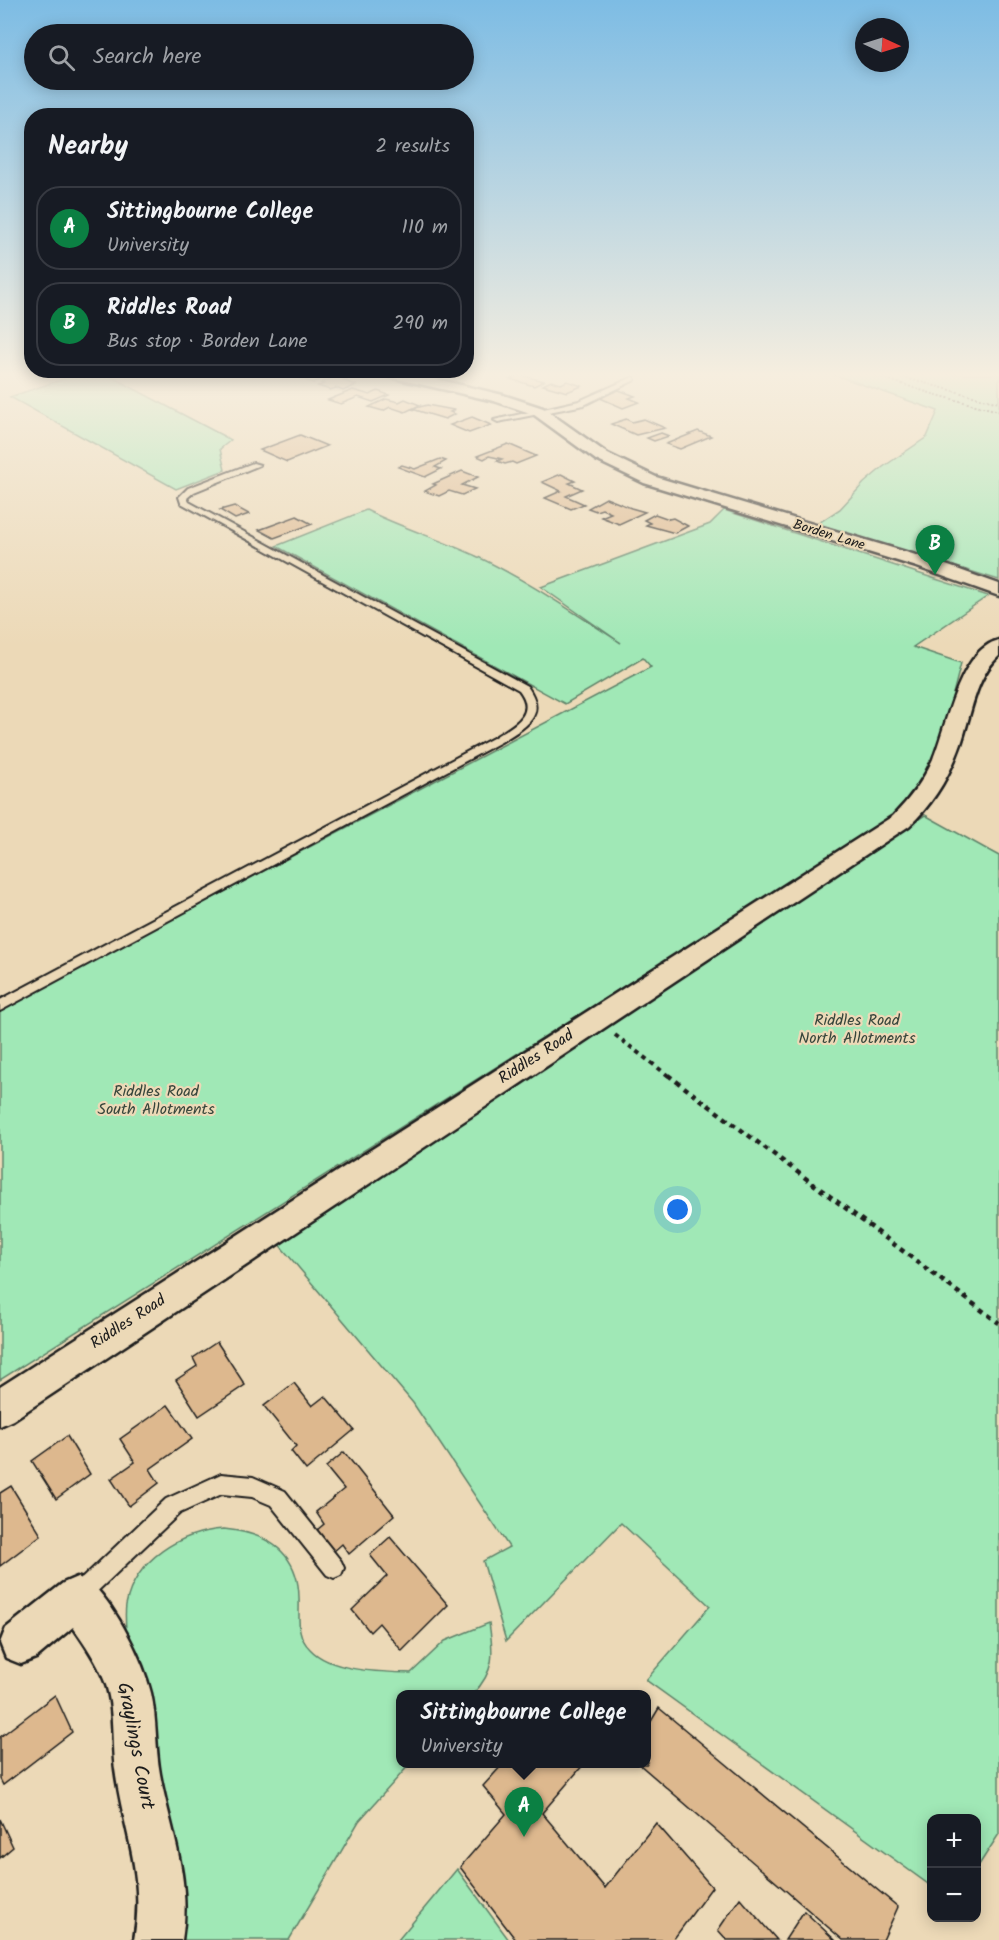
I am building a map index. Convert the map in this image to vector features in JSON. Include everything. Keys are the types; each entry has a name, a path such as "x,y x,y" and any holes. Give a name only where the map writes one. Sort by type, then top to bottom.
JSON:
{"street":[{"name":"Borden Lane","path":"618,465 650,480 923,563 999,590"},
{"name":"Riddles Road","path":"0,1408 901,821 925,797 952,739 976,667 999,646"},
{"path":"21,1643 77,1597"},
{"name":"Graylings Court","path":"77,1597 94,1619 127,1684 138,1775 162,1869 164,1919 158,1940"}],"lane":[{"path":"0,1006 497,740 526,721 532,705 531,696 523,688 185,503 183,497 191,490 256,465"},
{"path":"77,1597 172,1506 221,1484 253,1487 278,1498 334,1568"}],"path":[{"path":"594,1019 999,1323"}],"green space":[{"path":"132,465 224,465 225,470 176,489"},
{"path":"887,465 999,465 999,580 817,524 840,509 864,483"},
{"name":"Riddles Road South Allotments","path":"366,510 495,565 621,643 541,587 710,524 724,510 988,596 913,647 961,663 940,744 905,809 0,1380 0,1010 651,667 643,658 565,704 276,546"},
{"name":"Riddles Road North Allotments","path":"925,815 999,856 999,1834 981,1862 981,1814 927,1814 927,1883 646,1680 710,1606 621,1523 506,1641 483,1561 509,1547 413,1403 277,1242"},
{"path":"224,1529 254,1535 277,1547 286,1556 297,1581 299,1625 302,1637 319,1657 331,1662 358,1669 411,1673 445,1641 489,1623 492,1644 491,1662 485,1678 476,1690 396,1690 396,1768 406,1768 359,1821 289,1940 177,1940 127,1647 126,1605 139,1574 162,1551 176,1542 208,1531"},
{"path":"457,1869 509,1940 398,1940"}],"building":[{"path":"402,465 415,469 426,465 440,465 435,467 441,469 425,477 398,467"},
{"path":"462,471 478,477 462,485 475,489 462,495 449,491 439,496 425,491 436,485 433,484"},
{"path":"561,474 575,481 569,483 582,489 566,496 584,504 571,509 545,498 561,491 542,482"},
{"path":"606,498 645,512 619,524 601,517 611,513 602,509 596,511 588,508"},
{"path":"234,506 249,514 235,519 220,510"},
{"path":"655,514 669,519 673,518 688,526 675,533 646,525 650,523 644,520"},
{"path":"297,516 312,524 274,538 259,530"},
{"path":"217,1342 245,1385 199,1416 176,1380 197,1366 193,1358"},
{"path":"294,1383 312,1406 325,1396 354,1430 306,1470 291,1451 296,1446 264,1406"},
{"path":"168,1405 192,1439 150,1469 159,1483 129,1506 111,1479 135,1462 120,1439"},
{"path":"67,1436 90,1474 56,1499 32,1461"},
{"path":"344,1452 394,1515 349,1554 342,1544 333,1552 317,1530 324,1524 316,1512 344,1489 326,1467"},
{"path":"11,1486 41,1535 0,1566 0,1493"},
{"path":"390,1537 448,1605 402,1651 379,1623 370,1632 352,1610 387,1576 370,1555"},
{"path":"55,1695 72,1732 3,1785 0,1779 0,1737"},
{"path":"659,1708 898,1907 883,1940 843,1940 644,1768 651,1768 651,1721"},
{"path":"499,1768 581,1768 542,1813 605,1888 656,1823 712,1887 673,1940 516,1940 460,1867 506,1814 483,1786"},
{"path":"0,1819 13,1847 0,1858"},
{"path":"740,1898 777,1940 727,1940 718,1930"},
{"path":"804,1911 835,1940 785,1940"}],"place":[{"name":"Riddles Road","path":"935,575"},
{"name":"Sittingbourne College","path":"524,1837"}]}
